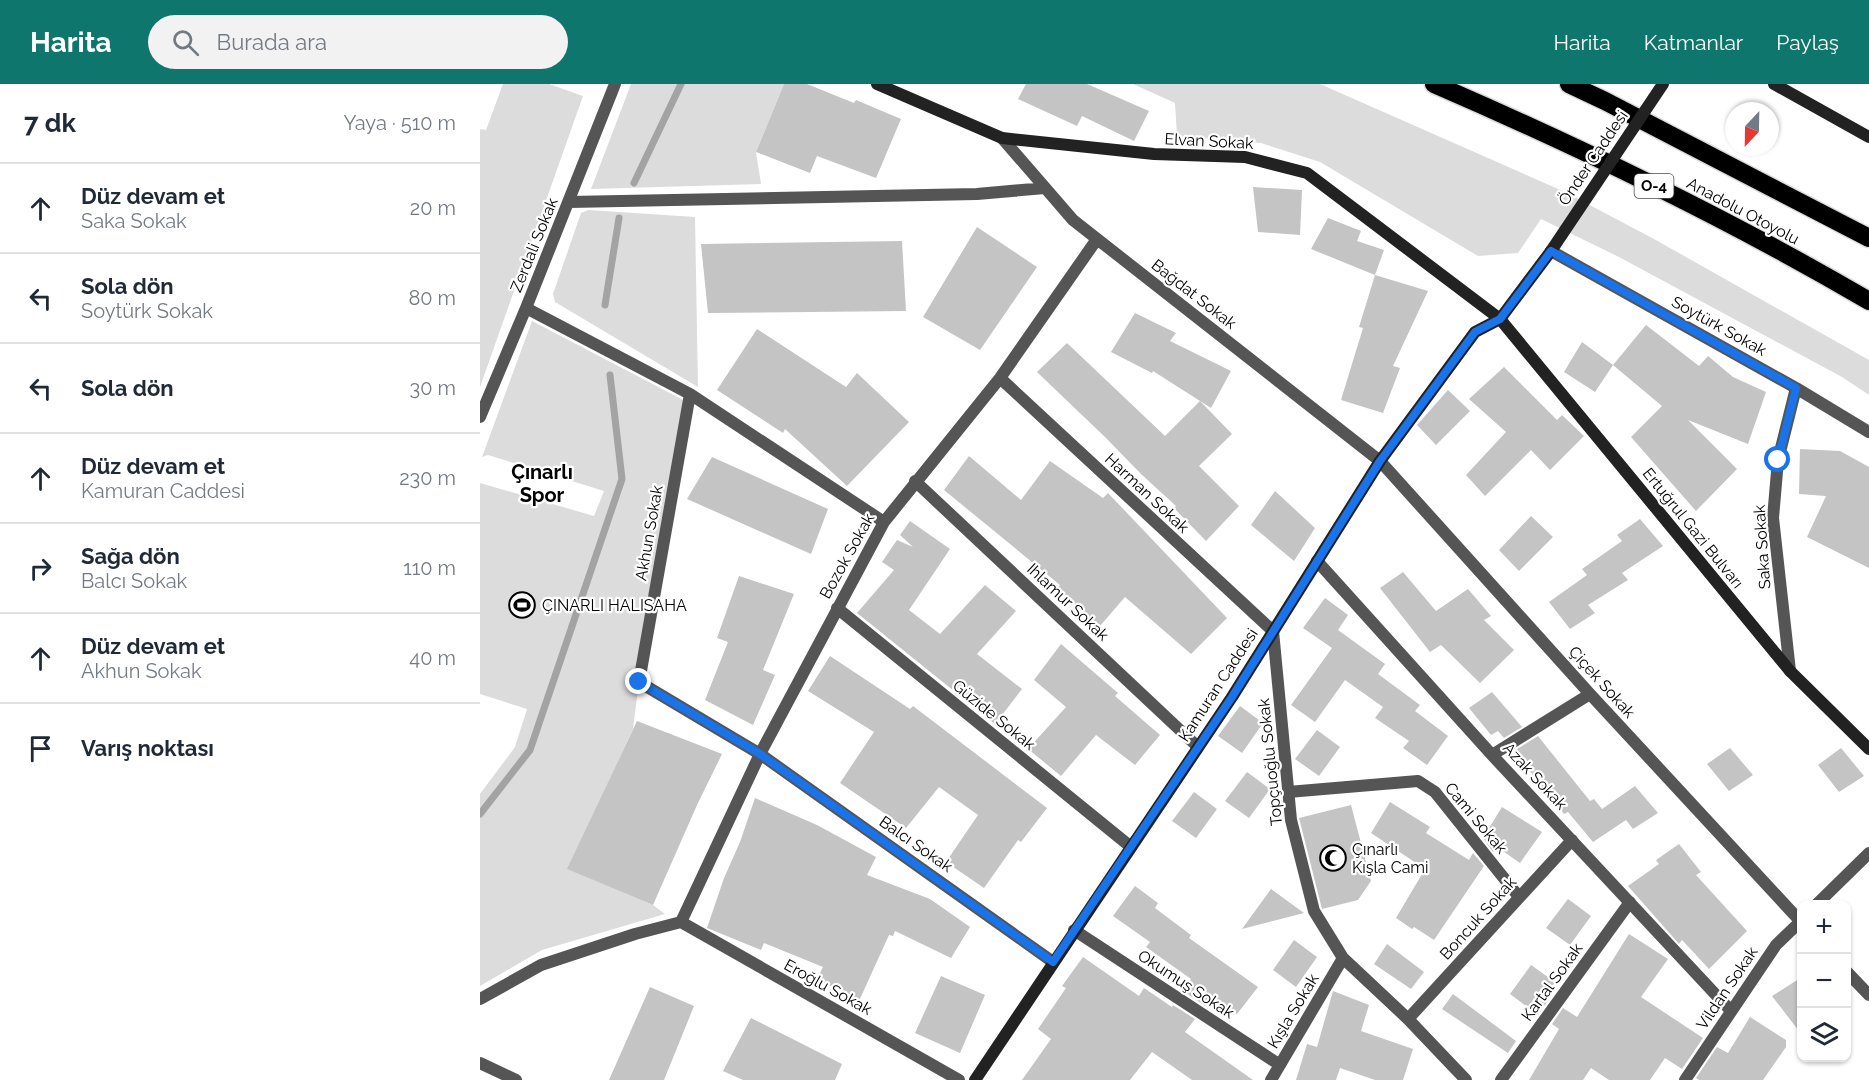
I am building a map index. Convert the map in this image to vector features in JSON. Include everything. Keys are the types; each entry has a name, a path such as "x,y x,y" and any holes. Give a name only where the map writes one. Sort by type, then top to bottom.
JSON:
{"highway":[{"name":"Anadolu Otoyolu","path":"1434,84 1591,154 1715,217 1869,301"},
{"name":"Anadolu Otoyolu","path":"1569,84 1605,100 1869,238"}],"street":[{"name":"Zerdali Sokak","path":"480,417 615,84"},
{"name":"Elvan Sokak","path":"877,84 1002,138 1154,154 1245,157 1307,173 1500,319"},
{"name":"Önder Caddesi","path":"1500,319 1551,251 1663,84"},
{"path":"1774,84 1869,136"},
{"name":"Bağdat Sokak","path":"1002,138 1073,220 1380,461"},
{"path":"569,202 977,194 1045,188"},
{"name":"Bozok Sokak","path":"681,922 760,754 884,522 1000,378 1097,239"},
{"name":"Soytürk Sokak","path":"1551,251 1796,388 1869,432"},
{"path":"526,308 690,394 884,522"},
{"name":"Kamuran Caddesi","path":"975,1080 1198,747 1380,461 1475,332 1500,319"},
{"name":"Ertuğrul Gazi Bulvarı","path":"1500,319 1790,670 1869,749"},
{"name":"Harman Sokak","path":"1000,378 1273,631"},
{"name":"Saka Sokak","path":"1790,670 1773,518 1778,460 1796,388"},
{"name":"Akhun Sokak","path":"690,394 639,682 760,754"},
{"name":"Çiçek Sokak","path":"1380,461 1590,694 1797,917"},
{"name":"Ihlamur Sokak","path":"915,481 1198,747"},
{"name":"Azak Sokak","path":"1317,561 1492,755 1731,1011"},
{"name":"Güzide Sokak","path":"837,608 1131,847"},
{"name":"Topçuoğlu Sokak","path":"1273,631 1291,820 1314,911 1343,958 1408,1019 1466,1080"},
{"path":"1492,755 1590,694"},
{"name":"Balcı Sokak","path":"760,754 1053,962"},
{"name":"Cami Sokak","path":"1288,792 1418,781 1435,792 1520,897"},
{"name":"Boncuk Sokak","path":"1408,1019 1572,840"},
{"path":"1821,900 1869,853"},
{"name":"Kartal Sokak","path":"1501,1080 1630,902"},
{"path":"480,999 541,965 635,934 681,922"},
{"name":"Eroğlu Sokak","path":"681,922 960,1080"},
{"name":"Vildan Sokak","path":"1685,1080 1776,945 1797,925"},
{"name":"Okumuş Sokak","path":"1074,930 1280,1065"},
{"name":"Kışla Sokak","path":"1271,1080 1343,958"},
{"path":"1851,975 1869,994"},
{"path":"480,1063 516,1080"}],"shaded area":[{"path":"503,84 549,84 583,96 480,387 480,129 486,130"},
{"path":"631,84 784,84 756,152 761,184 591,189"},
{"path":"1133,84 1320,84 1565,192 1654,239 1869,360 1869,395 1842,377 1619,257 1541,219 1518,253 1478,256 1320,162 1261,143 1177,136 1175,103"},
{"path":"588,210 695,217 698,387 555,302 553,294 581,213"},
{"path":"532,321 689,403 639,682 633,729 568,869 653,905 665,914 542,950 480,986 480,794 515,747 527,709 480,694 480,483 594,516 604,491 488,455 482,457"}],"building":[{"path":"784,84 807,84 854,103 856,100 901,119 876,178 817,156 810,173 756,152"},
{"path":"1026,84 1087,84 1149,111 1134,141 1082,116 1077,126 1018,99"},
{"path":"1253,187 1302,190 1300,235 1258,232"},
{"path":"1328,218 1361,231 1357,241 1384,250 1375,275 1311,249"},
{"path":"977,227 1037,267 980,350 923,317"},
{"path":"902,241 906,311 708,313 701,244"},
{"path":"1375,275 1428,291 1393,366 1400,368 1383,413 1341,400 1363,328 1359,327"},
{"path":"1135,313 1176,333 1170,341 1231,371 1211,408 1153,371 1152,373 1111,352"},
{"path":"1646,325 1699,366 1708,356 1733,377 1766,392 1748,444 1688,420 1737,469 1696,511 1631,437 1662,406 1613,365"},
{"path":"757,329 846,387 857,373 909,422 847,486 785,429 783,433 717,390"},
{"path":"1582,342 1613,365 1595,392 1564,372"},
{"path":"1067,343 1165,436 1200,401 1232,434 1199,466 1239,506 1206,541 1174,508 1176,506 1037,372"},
{"path":"1504,367 1557,420 1562,415 1584,436 1550,470 1531,450 1485,496 1466,475 1506,432 1469,399"},
{"path":"1448,390 1470,411 1436,445 1417,425"},
{"path":"1800,449 1840,451 1869,467 1869,568 1807,537 1826,496 1799,494"},
{"path":"969,456 1021,500 1050,461 1103,498 1108,493 1227,618 1191,654 1125,597 1100,626 1057,588 1060,585 944,490"},
{"path":"712,457 828,509 811,554 687,499"},
{"path":"1275,491 1315,528 1294,561 1251,525"},
{"path":"1531,516 1553,537 1519,571 1499,550"},
{"path":"1640,519 1663,546 1622,573 1628,580 1588,605 1595,613 1570,629 1549,602 1587,575 1582,569 1622,541 1617,535"},
{"path":"910,521 950,549 909,610 940,634 985,585 1016,611 977,654 1022,689 995,724 857,613 894,570 882,562 897,540 913,547 900,535"},
{"path":"1403,572 1436,611 1468,589 1491,616 1484,620 1514,650 1480,683 1441,645 1430,652 1380,588"},
{"path":"739,576 794,594 763,670 775,675 753,725 705,700 728,642 717,638"},
{"path":"1325,598 1348,615 1338,630 1385,664 1378,674 1420,705 1415,711 1448,736 1427,765 1403,748 1409,741 1375,718 1383,707 1345,680 1315,722 1291,705 1332,648 1303,628"},
{"path":"1061,644 1118,693 1115,696 1160,735 1135,765 1096,735 1061,776 1028,749 1066,707 1034,680"},
{"path":"830,656 910,709 913,706 1047,808 1021,842 1018,840 984,888 946,862 978,815 939,787 906,828 840,783 874,732 808,691"},
{"path":"1492,692 1522,727 1504,738 1498,731 1491,735 1469,708"},
{"path":"1240,706 1263,723 1242,753 1218,736"},
{"path":"637,721 722,754 653,905 567,869"},
{"path":"1317,730 1340,747 1319,776 1295,759"},
{"path":"1538,736 1590,801 1594,799 1602,809 1635,786 1658,813 1633,829 1626,820 1593,842 1568,812 1564,814 1514,751"},
{"path":"1730,748 1753,775 1729,791 1707,764"},
{"path":"1841,748 1864,776 1839,792 1818,765"},
{"path":"1247,772 1270,789 1249,818 1225,801"},
{"path":"1194,792 1217,809 1196,838 1172,821"},
{"path":"755,798 817,825 876,857 867,875 930,899 970,927 951,958 895,931 893,936 889,935 859,1001 817,979 823,967 764,943 761,950 707,928"},
{"path":"1390,802 1430,827 1426,833 1469,860 1473,853 1484,866 1434,940 1396,918 1425,869 1371,833"},
{"name":"Çınarlı Kışla Cami","path":"1351,805 1371,881 1358,900 1322,909 1299,818"},
{"path":"1502,807 1542,832 1520,863 1497,847 1493,852 1483,838"},
{"path":"1679,844 1701,872 1696,875 1747,931 1709,969 1682,940 1679,944 1628,886 1659,864 1656,860"},
{"path":"1135,886 1158,903 1155,908 1191,935 1189,938 1258,987 1237,1014 1212,997 1205,1006 1183,991 1191,979 1146,947 1150,942 1113,916"},
{"path":"1271,889 1304,913 1242,929"},
{"path":"1568,899 1591,916 1570,945 1546,928"},
{"path":"1629,934 1668,959 1641,997 1703,1038 1682,1069 1665,1058 1650,1080 1609,1080 1591,1068 1583,1080 1529,1080 1559,1029 1552,1024 1563,1008 1577,1017"},
{"path":"1294,940 1317,957 1296,987 1273,970"},
{"path":"1387,944 1424,972 1411,989 1374,964"},
{"path":"1083,957 1139,996 1144,988 1195,1019 1185,1032 1253,1080 1192,1080 1152,1052 1130,1080 1022,1080 1051,1039 1038,1029 1066,988 1062,986"},
{"path":"1531,965 1555,982 1544,996 1549,999 1538,1015 1510,994"},
{"path":"941,976 985,995 960,1053 915,1033"},
{"path":"1797,980 1797,1028 1772,996"},
{"path":"650,987 694,1006 664,1080 609,1080"},
{"path":"1333,991 1369,1005 1361,1031 1413,1049 1403,1080 1375,1080 1340,1068 1336,1080 1296,1080 1307,1044 1317,1047"},
{"path":"1453,994 1516,1041 1508,1053 1442,1009"},
{"path":"1750,1017 1786,1040 1786,1047 1763,1080 1699,1080 1696,1078 1717,1047 1728,1053"},
{"path":"751,1018 842,1064 835,1080 743,1080 723,1071"}],"waterway":[{"path":"634,183 681,84"},
{"path":"605,305 619,218"},
{"path":"480,814 530,750 622,479 610,375"}],"place":[{"name":"ÇINARLI HALISAHA","path":"522,605"},
{"name":"Çınarlı Kışla Cami","path":"1333,858"}],"district":[{"name":"Çınarlı Spor","path":"542,484"}],"route":[{"path":"639,682 760,754 1053,962 1232,697 1380,461 1475,332 1500,319 1551,251 1796,388 1778,460"}]}
